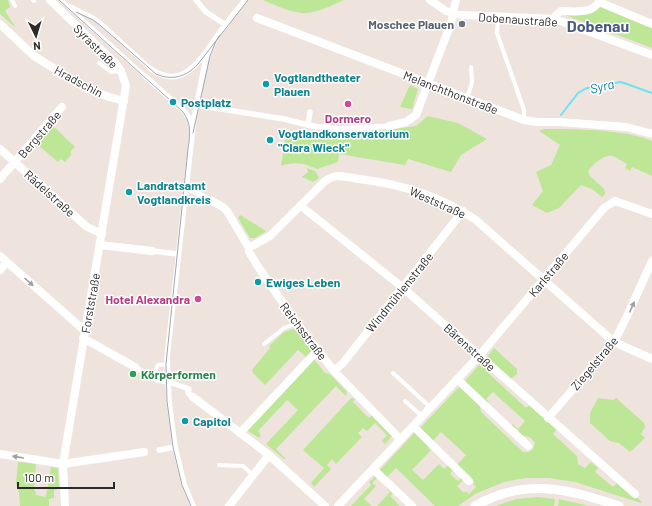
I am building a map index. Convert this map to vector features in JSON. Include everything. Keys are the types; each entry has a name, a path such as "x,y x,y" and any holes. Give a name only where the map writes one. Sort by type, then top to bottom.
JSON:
{"street":[{"name":"Syrastraße","path":"50,0 108,56 121,71 126,86 124,101"},
{"path":"196,0 206,12 226,25"},
{"path":"151,69 162,75 174,76 186,73 198,62 245,0"},
{"name":"Dobenaustraße","path":"430,0 446,11 453,13 498,17 555,19 652,55"},
{"path":"184,111 196,105 339,129 389,126 406,122 416,115 451,23 456,0"},
{"path":"555,19 556,15 561,10 589,10 599,1 652,24"},
{"name":"Melanchthonstraße","path":"257,18 524,120 626,127 651,131"},
{"name":"Hradschin","path":"0,24 34,56 71,79 88,89 124,101"},
{"path":"185,506 192,505 184,484 175,447 167,364 178,254 196,105 206,63 214,41"},
{"path":"198,62 206,63"},
{"path":"145,76 184,111 190,119 192,134"},
{"name":"Forststraße","path":"65,506 63,464 124,101"},
{"name":"Bergstraße","path":"0,179 62,107"},
{"path":"308,125 310,112"},
{"name":"Rädelstraße","path":"0,149 87,227 102,234"},
{"name":"Weststraße","path":"249,248 270,236 324,182 330,178 338,176 375,181 410,189 463,211 476,220 614,342 652,359"},
{"name":"Reichsstraße","path":"186,187 223,207 227,211 249,248 249,252 257,265 297,323 334,371 400,439"},
{"name":"Karlstraße","path":"338,506 479,356 609,203 615,201 652,214"},
{"name":"Bärenstraße","path":"301,206 402,287 635,494"},
{"name":"Windmühlenstraße","path":"334,371 343,362 463,211"},
{"path":"100,244 178,254"},
{"path":"0,256 84,334 135,368 157,380 189,389 188,394 269,455 325,506"},
{"name":"Ziegelstraße","path":"548,418 614,342 652,261"},
{"path":"0,270 7,262"},
{"path":"240,433 318,350"},
{"path":"457,379 528,446"},
{"path":"412,426 470,481"},
{"path":"159,450 175,447"},
{"path":"0,454 63,464 144,452"},
{"path":"229,506 269,455"},
{"path":"373,468 412,506"},
{"path":"475,506 500,494 522,489 543,488 570,492 620,506"}],"lane":[{"path":"12,0 15,6"},
{"path":"61,0 145,76"},
{"path":"66,4 94,18 102,24 151,69"},
{"path":"498,17 498,33 524,110 524,120"},
{"path":"99,63 111,72 121,71"},
{"path":"467,98 472,83 471,67"},
{"path":"264,344 284,328 297,323"},
{"path":"167,364 158,365 154,374 159,378 164,377 168,372"},
{"path":"393,373 430,407"},
{"path":"405,401 422,416"},
{"path":"219,465 243,466 254,475"}],"green space":[{"path":"0,0 8,0 10,7 5,11 16,28 0,14"},
{"path":"263,0 344,0 318,11 302,13 287,10"},
{"path":"600,6 652,28 652,48 565,15"},
{"path":"410,85 418,89 412,109 400,107"},
{"path":"428,116 458,123 487,139 461,155 451,172 408,159 405,165 339,154 338,162 317,169 299,163 281,166 286,132 319,136 389,130 416,126"},
{"path":"53,126 75,147 65,162 61,159 58,162 37,144"},
{"path":"544,129 614,132 641,137 652,141 652,176 632,167 630,171 625,168 627,164 618,158 613,156 606,157 599,160 588,171 590,176 604,189 605,194 602,197 592,189 581,185 559,208 547,213 532,205 543,191 536,172 551,165 560,145 539,131"},
{"path":"307,168 315,171 319,178 313,182 302,177 308,172"},
{"path":"240,215 266,231 255,238 250,238 238,218"},
{"path":"297,328 312,347 312,352 307,358 298,350 265,385 253,373 252,370 270,348 269,346 284,332"},
{"path":"494,348 517,369 517,374 511,379 487,357"},
{"path":"313,358 325,373 330,374 347,392 346,396 336,386 276,449 286,459 284,459 266,444 298,410 287,400 258,431 261,435 259,438 247,429"},
{"path":"480,364 526,408 530,405 557,429 553,434 577,456 578,464 585,468 591,462 598,468 595,472 613,487 618,482 642,502 641,503 575,482 549,478 526,478 504,482 475,494 458,506 435,506 396,468 387,477 380,470 415,432 430,446 428,448 431,450 412,470 423,480 439,464 444,469 448,465 453,470 450,474 458,481 462,477 464,479 457,486 464,493 465,491 469,494 476,487 473,484 474,482 456,466 466,455 441,432 432,442 420,428 460,386 480,406 481,412 523,452 529,452 533,449 535,443 531,438 517,433 519,430 511,426 513,424 518,429 525,421 493,392 486,399 489,402 487,403 464,382"},
{"path":"351,398 355,399 353,402 369,418 372,415 392,436 385,444 382,441 387,435 375,423 367,431 363,428 358,433 362,437 336,464 332,459 327,465 331,469 314,487 311,483 324,468 303,450"},
{"path":"598,398 613,400 616,398 644,423 645,427 641,434 645,438 630,452 619,443 610,441 590,423 590,413"},
{"path":"18,462 36,464 34,489 36,495 46,497 51,467 58,469 59,489 54,490 54,498 49,499 49,506 20,506 19,492 16,483"},
{"path":"376,476 378,477 372,483 376,486 364,499 372,506 351,506 371,485 369,482"},
{"path":"388,488 393,493 390,496 400,506 377,506 390,492 387,489"},
{"path":"538,497 555,499 554,506 495,506 517,499"},
{"path":"559,499 585,505 588,506 558,506"}],"waterway":[{"name":"Syra","path":"561,115 578,93 593,86 621,82 652,93"}],"tram line":[{"path":"59,0 182,111 189,125 190,129 166,364 167,401 173,447 182,485 191,506"},
{"path":"76,12 93,20 101,26 156,74 173,77 184,75 198,64 248,0"},
{"path":"193,133 210,56 220,35"}],"place":[{"name":"Moschee Plauen","path":"462,24"},
{"name":"Vogtlandtheater Plauen","path":"266,84"},
{"name":"Postplatz","path":"173,102"},
{"name":"Dormero","path":"348,104"},
{"name":"Vogtlandkonservatorium \"Clara Wieck\"","path":"270,140"},
{"name":"Landratsamt Vogtlandkreis","path":"129,192"},
{"name":"Ewiges Leben","path":"258,282"},
{"name":"Hotel Alexandra","path":"198,299"},
{"name":"Körperformen","path":"133,374"},
{"name":"Capitol","path":"185,421"}],"district":[{"name":"Dobenau","path":"598,25"}]}
